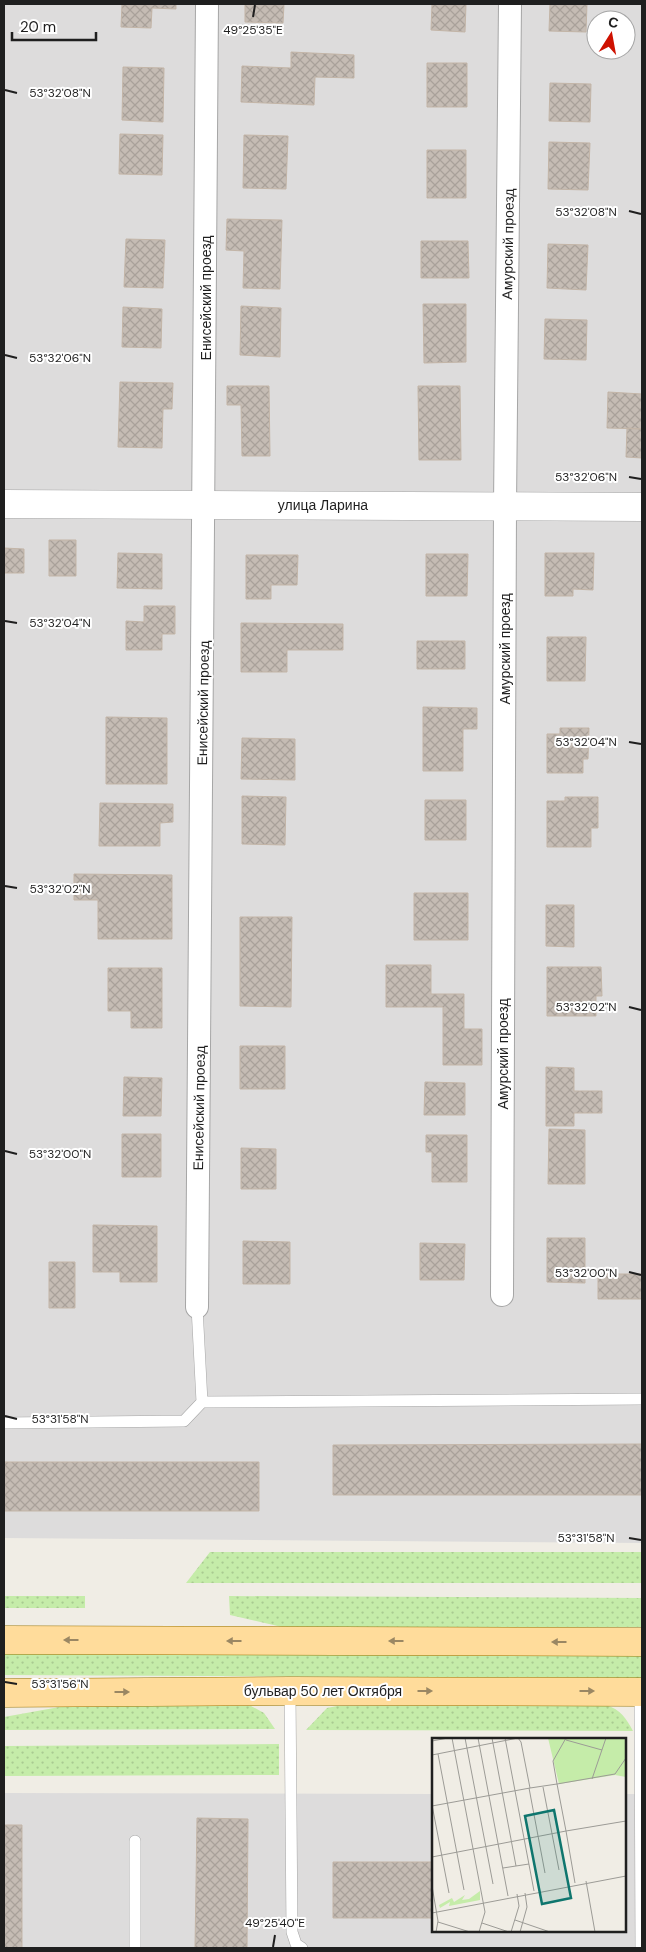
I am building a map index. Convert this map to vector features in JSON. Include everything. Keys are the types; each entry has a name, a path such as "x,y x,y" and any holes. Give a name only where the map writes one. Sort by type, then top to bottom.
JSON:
{"main road":[{"path":"4,1640 642,1642"},
{"name":"бульвар 50 лет Октября","path":"4,1693 290,1691 641,1692"}],"street":[{"name":"Енисейский проезд","path":"197,1306 207,4"},
{"name":"Амурский проезд","path":"502,1295 505,506 510,4"},
{"name":"улица Ларина","path":"4,504 642,507"}],"lane":[{"name":"Енисейский проезд","path":"197,1306 202,1402"},
{"path":"4,1423 184,1421 202,1402 642,1399"},
{"path":"290,1691 292,1932 296,1944 302,1948"},
{"path":"641,1692 641,1948"},
{"path":"135,1841 135,1948"}],"shaded area":[{"path":"4,4 642,4 642,1543 4,1538"},
{"path":"4,1793 432,1794 432,1932 626,1932 626,1794 642,1794 642,1948 4,1948"}],"green space":[{"path":"210,1552 642,1552 642,1583 186,1583"},
{"path":"4,1596 85,1596 85,1608 4,1608"},
{"path":"229,1596 642,1598 642,1627 282,1627 230,1615"},
{"path":"4,1654 642,1655 642,1678 4,1675"},
{"path":"606,1705 616,1709 623,1715 633,1731 306,1730 327,1708 337,1706"},
{"path":"65,1706 251,1706 264,1713 275,1729 4,1730 4,1717"},
{"path":"279,1744 279,1775 4,1776 4,1746"}],"building":[{"path":"122,4 176,4 176,9 152,8 151,28 121,27"},
{"path":"245,4 284,4 283,23 245,22"},
{"path":"432,4 466,4 465,32 431,30"},
{"path":"550,4 587,4 586,32 549,31"},
{"path":"291,52 354,55 354,78 315,77 314,105 241,102 242,66 291,68"},
{"path":"427,63 467,63 467,107 427,107"},
{"path":"123,67 164,68 163,122 122,120"},
{"path":"550,83 591,84 590,122 549,121"},
{"path":"120,134 163,135 162,175 119,174"},
{"path":"244,135 288,136 286,189 243,188"},
{"path":"549,142 590,143 588,190 548,189"},
{"path":"427,150 466,150 466,198 427,198"},
{"path":"227,219 282,220 280,289 243,288 244,251 226,250"},
{"path":"126,239 165,240 163,288 124,287"},
{"path":"421,241 468,241 469,278 421,278"},
{"path":"548,244 588,245 586,290 547,288"},
{"path":"423,304 466,304 466,362 424,363"},
{"path":"241,306 281,308 280,357 240,355"},
{"path":"123,307 162,309 161,348 122,347"},
{"path":"545,319 587,320 586,360 544,359"},
{"path":"120,382 173,383 172,409 163,409 162,448 118,447"},
{"path":"227,386 269,386 270,456 242,456 241,405 227,405"},
{"path":"418,386 460,386 461,460 419,460"},
{"path":"608,392 642,394 642,429 607,428"},
{"path":"627,428 642,429 642,458 626,457"},
{"path":"49,540 76,540 76,576 49,576"},
{"path":"4,548 24,549 24,573 4,573"},
{"path":"118,553 162,554 162,589 117,588"},
{"path":"545,553 594,553 593,590 573,589 573,596 545,596"},
{"path":"426,554 468,554 467,596 426,596"},
{"path":"246,555 298,555 297,585 271,585 271,599 246,599"},
{"path":"144,606 175,606 175,634 162,634 162,650 126,650 126,621 144,622"},
{"path":"241,623 343,624 343,650 287,650 287,672 241,672"},
{"path":"547,637 586,637 585,681 547,681"},
{"path":"417,641 465,641 465,669 417,669"},
{"path":"423,707 477,708 477,729 463,729 463,771 423,771"},
{"path":"106,717 167,718 167,784 106,784"},
{"path":"560,728 589,728 588,759 583,759 583,773 547,773 547,734 560,734"},
{"path":"242,738 295,739 295,780 241,779"},
{"path":"242,796 286,797 285,845 242,844"},
{"path":"565,797 598,797 598,828 591,828 591,847 547,847 547,801 565,801"},
{"path":"425,800 466,800 466,840 425,840"},
{"path":"100,803 173,804 173,822 160,823 160,846 99,846"},
{"path":"74,874 172,875 172,939 98,939 98,900 74,900"},
{"path":"414,893 468,893 468,940 414,940"},
{"path":"546,905 574,905 574,947 546,946"},
{"path":"240,917 292,917 291,1007 240,1006"},
{"path":"386,965 431,965 431,994 464,994 464,1029 482,1029 482,1065 443,1065 443,1007 386,1007"},
{"path":"547,967 601,967 602,996 596,996 596,1016 547,1016"},
{"path":"108,968 162,968 162,1028 131,1028 131,1011 108,1011"},
{"path":"240,1046 285,1046 285,1089 240,1089"},
{"path":"546,1067 574,1068 574,1091 602,1091 602,1113 574,1113 574,1126 546,1126"},
{"path":"124,1077 162,1078 161,1116 123,1116"},
{"path":"425,1082 465,1083 465,1115 424,1115"},
{"path":"549,1129 585,1130 585,1184 548,1184"},
{"path":"122,1134 161,1134 161,1177 122,1177"},
{"path":"426,1135 467,1135 467,1182 432,1182 432,1152 426,1152"},
{"path":"241,1148 276,1149 276,1189 241,1189"},
{"path":"93,1225 157,1226 157,1282 120,1282 120,1272 93,1272"},
{"path":"547,1238 585,1238 585,1283 547,1282"},
{"path":"243,1241 290,1242 290,1284 243,1284"},
{"path":"420,1243 465,1244 464,1280 420,1280"},
{"path":"49,1262 75,1262 75,1308 49,1308"},
{"path":"598,1274 642,1274 642,1299 598,1299"},
{"path":"642,1444 642,1495 333,1495 333,1445"},
{"path":"4,1462 259,1462 259,1511 4,1511"},
{"path":"197,1818 248,1819 247,1948 195,1948"},
{"path":"4,1825 22,1825 22,1948 4,1948"},
{"path":"333,1862 432,1862 432,1918 333,1918"}]}
